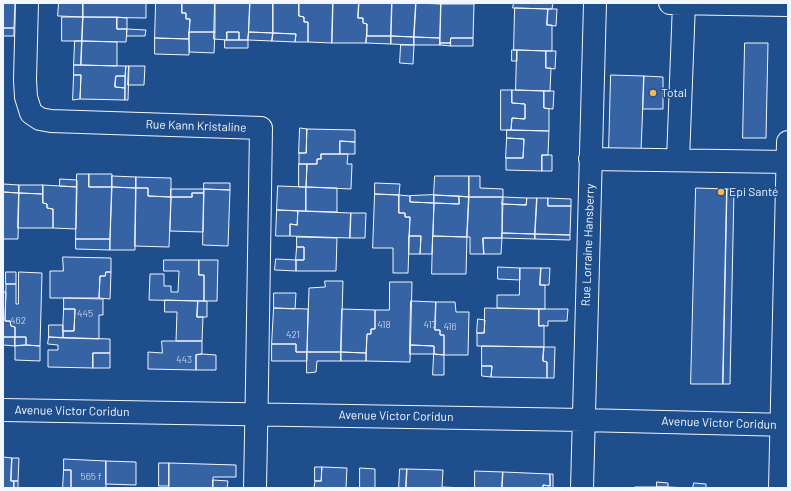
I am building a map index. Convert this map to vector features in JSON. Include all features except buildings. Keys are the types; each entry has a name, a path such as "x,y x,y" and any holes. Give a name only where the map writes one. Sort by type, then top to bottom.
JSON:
{"street":[{"name":"Rue Kann Kristaline","path":"27,3 26,97 31,113 40,119 51,121 261,128 257,414"},
{"name":"Rue Lorraine Hansberry","path":"582,488 595,3"},
{"path":"670,3 788,5"},
{"path":"678,160 684,3"},
{"path":"780,488 785,425 788,142"},
{"path":"590,159 788,162"},
{"name":"Avenue Victor Coridun","path":"3,410 785,425"},
{"path":"255,488 257,414"}],"place":[{"name":"Total","path":"653,93"},
{"name":"Epi Santé","path":"721,192"}]}
